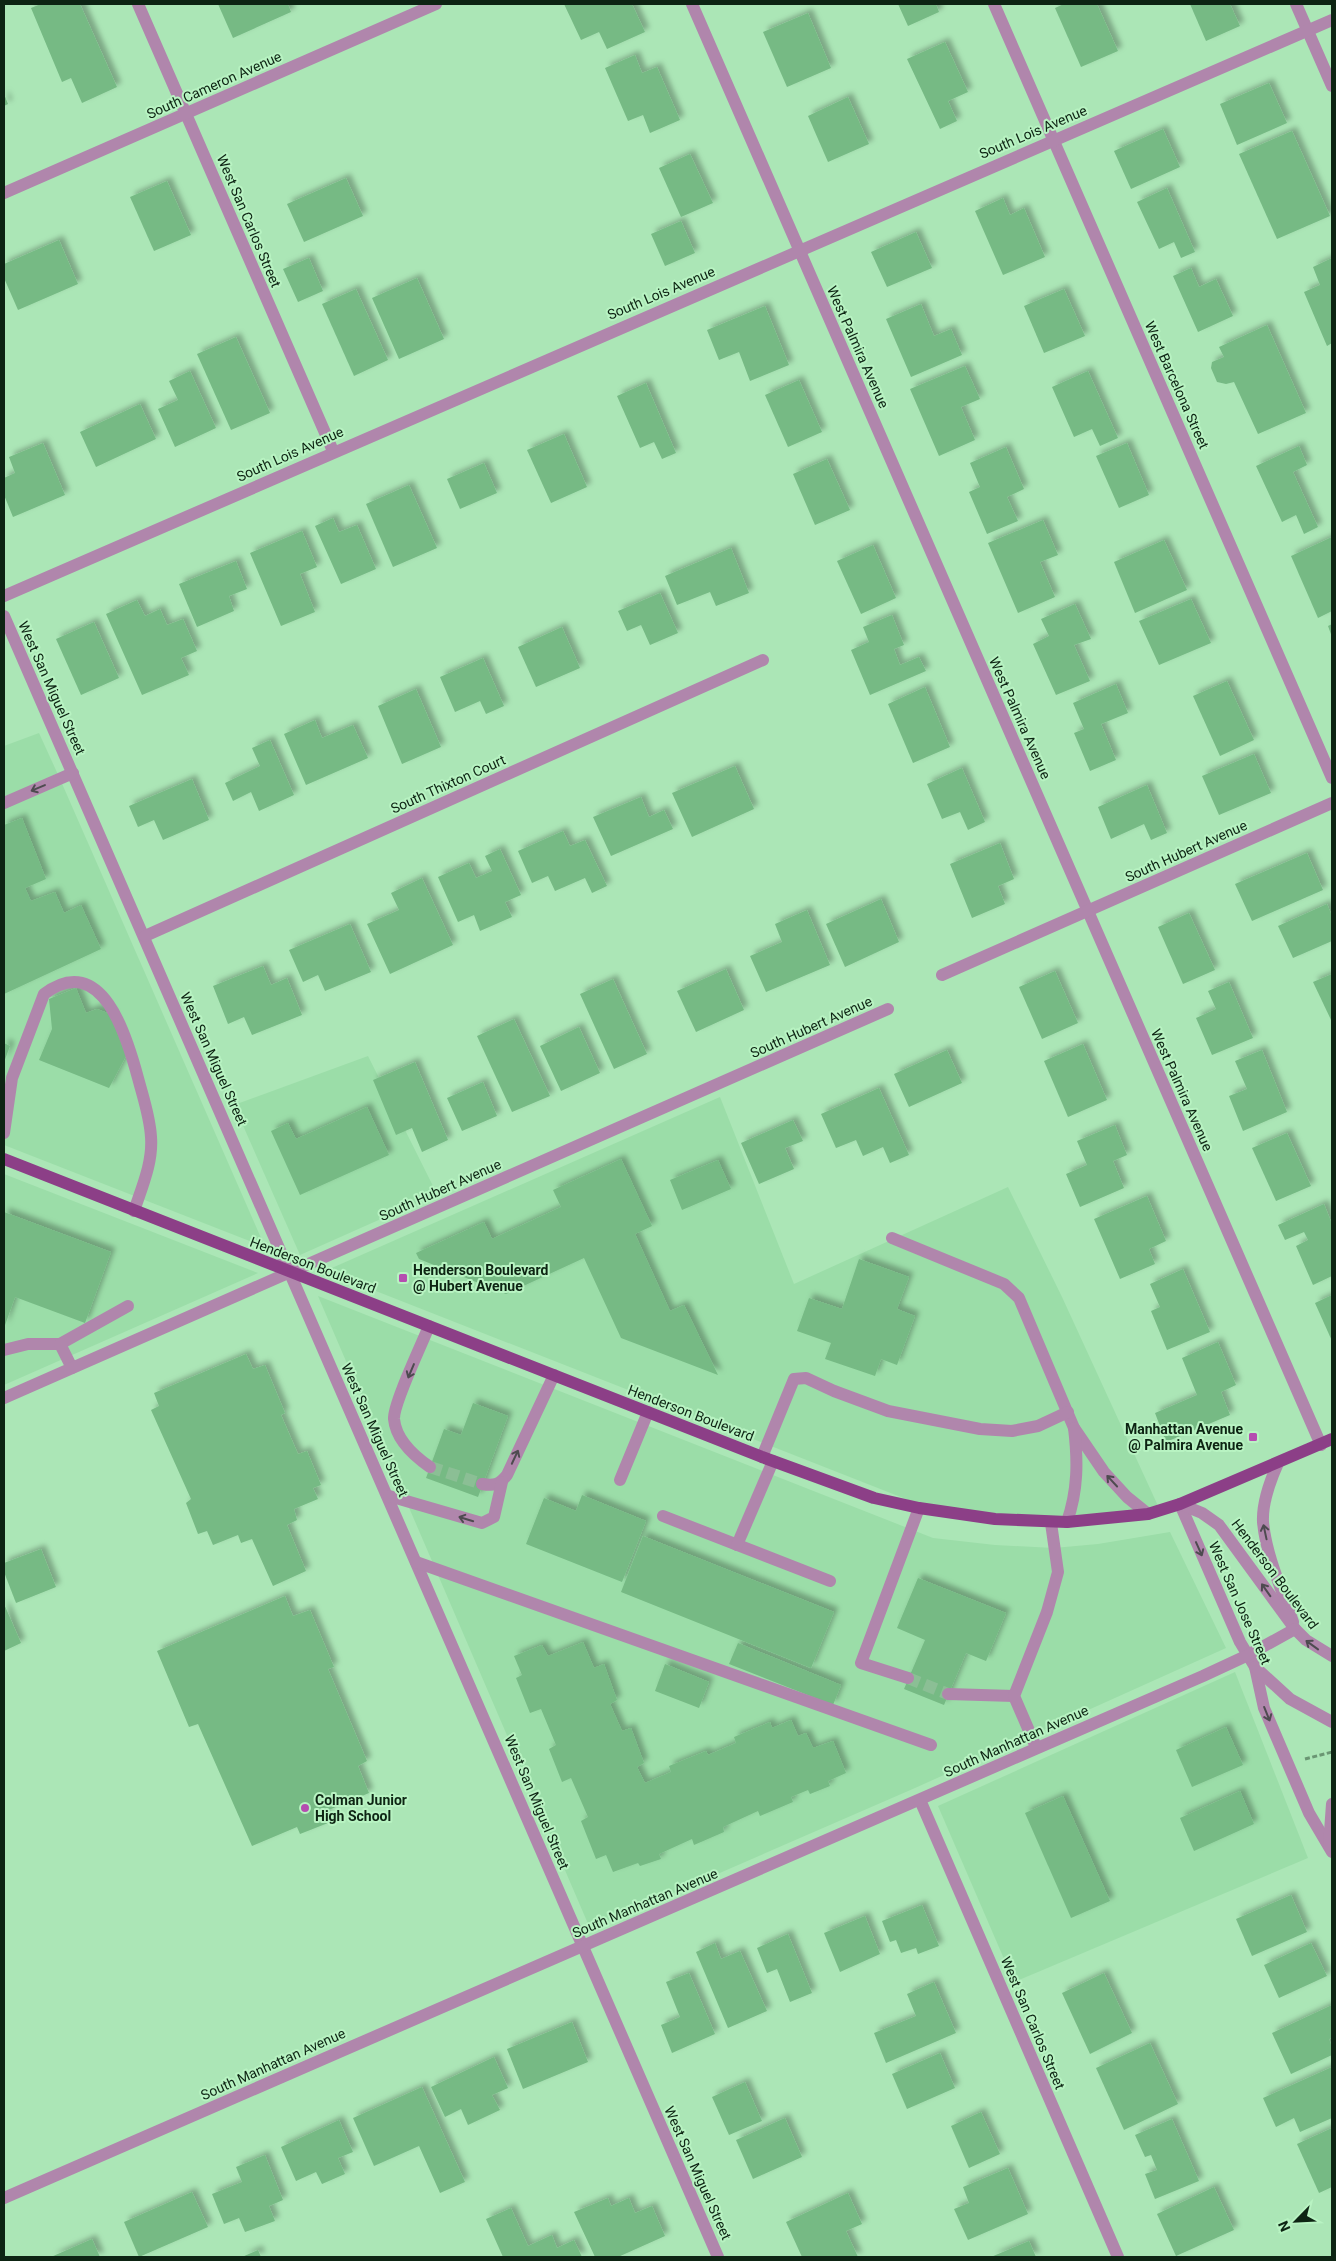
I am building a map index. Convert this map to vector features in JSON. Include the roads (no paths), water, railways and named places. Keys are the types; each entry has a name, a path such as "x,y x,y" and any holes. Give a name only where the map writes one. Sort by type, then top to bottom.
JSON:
{"main road":[{"name":"Henderson Boulevard","path":"4,1159 767,1459 874,1498 919,1508 995,1519 1051,1522 1148,1514 1180,1504"},
{"path":"1180,1504 1326,1442"}],"street":[{"name":"West San Carlos Street","path":"138,4 333,451"},
{"name":"South Cameron Avenue","path":"4,193 436,4"},
{"name":"West Palmira Avenue","path":"692,4 1087,910 1326,1442"},
{"name":"West Barcelona Street","path":"994,4 1332,778"},
{"path":"1296,4 1332,86"},
{"name":"South Lois Avenue","path":"4,596 333,451 1332,20"},
{"name":"West San Miguel Street","path":"4,616 389,1496 718,2257"},
{"name":"South Thixton Court","path":"145,936 763,660"},
{"path":"4,803 73,774"},
{"name":"South Hubert Avenue","path":"942,975 1332,803"},
{"path":"4,1133 12,1078 44,994 71,981 84,983 101,994 115,1012 133,1058 146,1105 151,1138 151,1157 134,1210"},
{"name":"South Hubert Avenue","path":"4,1398 888,1009"},
{"path":"892,1238 1004,1284 1019,1298 1074,1428 1104,1472 1127,1497 1148,1514"},
{"path":"4,1350 28,1344 60,1344 128,1306"},
{"path":"429,1326 399,1400 394,1419 401,1440 417,1458 430,1466"},
{"path":"60,1344 72,1368"},
{"path":"389,1496 482,1523 494,1517 502,1482 554,1375"},
{"path":"737,1545 794,1379 806,1378 834,1391 888,1411 980,1429 1012,1431 1038,1426 1068,1412"},
{"path":"620,1480 648,1412"},
{"path":"1067,1522 1074,1503 1077,1475 1074,1428"},
{"path":"1278,1463 1265,1501 1263,1522 1270,1551 1295,1629"},
{"path":"482,1484 494,1486 502,1482"},
{"name":"Henderson Boulevard","path":"1180,1504 1202,1512 1219,1526 1295,1629 1306,1640 1332,1656"},
{"name":"West San Jose Street","path":"1180,1504 1246,1656 1255,1667 1264,1708 1309,1813 1331,1849"},
{"path":"908,1678 861,1663 919,1508"},
{"path":"663,1516 830,1581"},
{"path":"1036,1747 1014,1696 1047,1612 1058,1572 1051,1522"},
{"path":"416,1562 931,1745"},
{"name":"South Manhattan Avenue","path":"4,2198 920,1800 1036,1747 1246,1656 1295,1629"},
{"path":"1255,1667 1290,1699 1332,1722"},
{"path":"948,1694 1014,1696"},
{"name":"West San Carlos Street","path":"920,1800 1118,2257"},
{"path":"1331,1849 1332,1804"}],"tunnel":[{"path":"430,1467 482,1484"},
{"path":"908,1678 948,1694"}],"place":[{"name":"Henderson Boulevard @ Hubert Avenue","path":"403,1278"},
{"name":"Manhattan Avenue @ Palmira Avenue","path":"1253,1437"},
{"name":"Colman Junior High School","path":"305,1808"}]}
